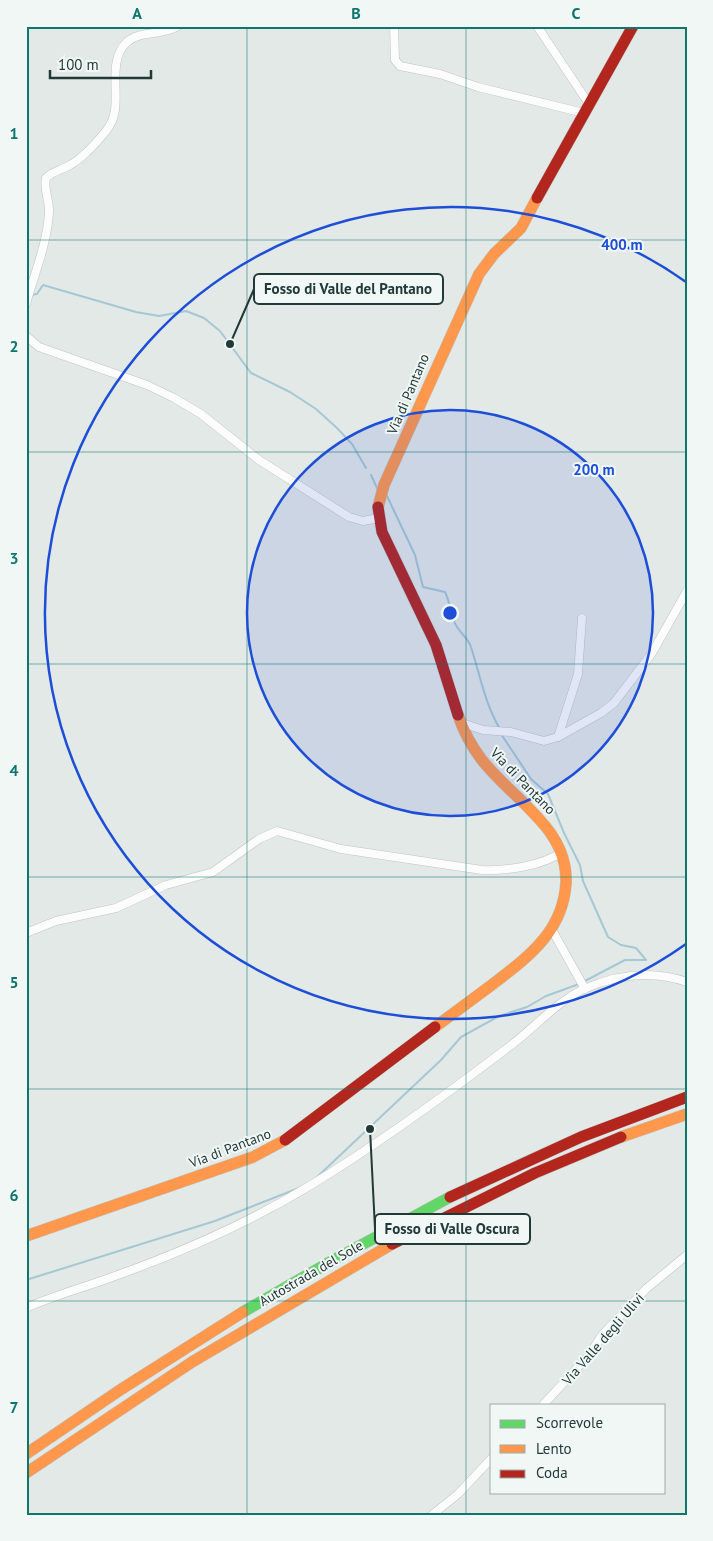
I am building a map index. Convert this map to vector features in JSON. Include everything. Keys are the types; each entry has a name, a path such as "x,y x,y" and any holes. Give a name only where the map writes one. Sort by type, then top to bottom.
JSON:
{"main road":[{"name":"Via di Pantano","path":"26,1236 253,1157 280,1145 527,958 552,930 562,909 566,889 566,871 562,852 541,820 481,761 469,741 440,657 383,532 379,518 379,502 383,488 479,274 494,254 520,230 633,26"},
{"name":"Autostrada del Sole","path":"26,1454 205,1335 356,1246 501,1172 629,1117 687,1097"},
{"name":"Autostrada del Sole","path":"26,1473 214,1347 363,1259 508,1184 633,1131 687,1114"}],"street":[{"path":"26,304 46,235 50,213 45,184 46,178 75,162 108,128 115,109 118,61 125,44 134,38 170,30 178,26"},
{"path":"394,26 395,60 400,66 440,74 478,87 586,109"},
{"path":"537,26 586,109"},
{"path":"26,336 39,347 160,390 201,414 259,460 349,517 363,521 379,518"},
{"path":"462,723 483,730 515,732 541,741 558,737 606,710 614,703 652,653 687,591"},
{"path":"558,737 578,674 582,618"},
{"path":"26,933 56,921 116,908 166,884 210,873 259,839 277,831 341,849 482,870 501,870 541,863 562,852"},
{"path":"552,930 585,989"},
{"path":"26,1308 145,1265 254,1216 310,1186 430,1106 518,1041 560,1004 585,989 611,980 638,974 662,975 687,982"},
{"name":"Via Valle degli Ulivi","path":"544,1404 590,1354 602,1335 647,1288 687,1256"},
{"path":"432,1515 458,1494 490,1460"}],"waterway":[{"path":"31,295 37,294 43,285 136,312 159,316 186,311 204,318 220,331 251,373 290,392 316,409 337,428 352,444 366,468"},
{"path":"371,475 378,490"},
{"path":"386,494 415,555 423,587 445,592 455,625 468,640 471,647 487,699 500,729"},
{"path":"501,734 531,779 548,794 580,865 583,881 608,937 621,945 636,948 646,960"},
{"path":"583,982 625,960 646,960"},
{"path":"316,1178 441,1060 461,1037 499,1016 527,1007 546,996 579,984"},
{"path":"26,1280 215,1221 299,1188"}],"traffic: fast":[{"path":"243,1312 450,1197"}],"traffic: slow":[{"path":"378,507 384,485 479,274 494,254 521,228 537,198"},
{"path":"435,1027 519,964 542,942 558,916 566,883 565,865 551,833 483,761 473,748 458,715"},
{"path":"621,1137 687,1114"},
{"path":"26,1236 253,1157 285,1140"},
{"path":"26,1473 192,1362 392,1244"},
{"path":"26,1454 120,1390 243,1312"}],"traffic: jam":[{"path":"537,198 633,26"},
{"path":"378,507 382,532 436,645 458,715"},
{"path":"285,1140 435,1027"},
{"path":"450,1197 581,1137 687,1097"},
{"path":"392,1244 535,1173 621,1137"}],"place":[{"name":"Fosso di Valle del Pantano","path":"230,344"},
{"name":"Fosso di Valle Oscura","path":"370,1129"}]}
